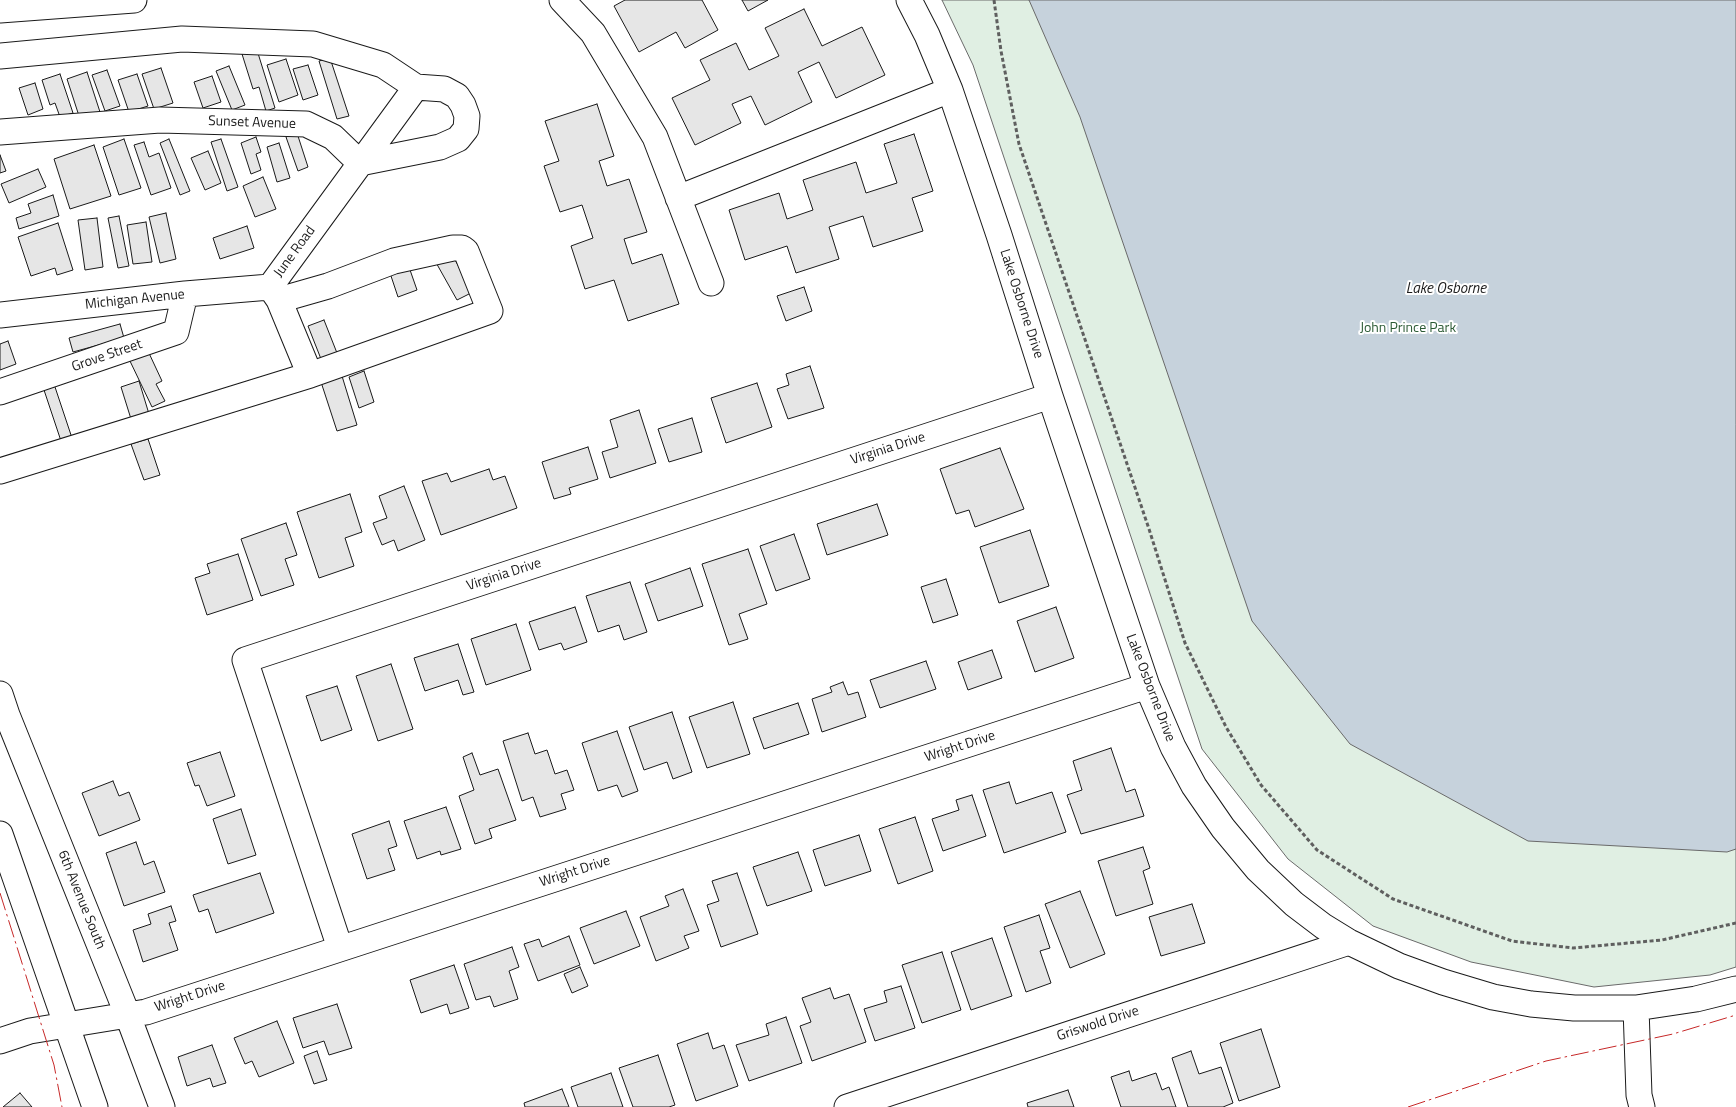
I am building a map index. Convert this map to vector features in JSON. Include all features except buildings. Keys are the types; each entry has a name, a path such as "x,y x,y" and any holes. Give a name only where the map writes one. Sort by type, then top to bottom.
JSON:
{"street":[{"path":"48,0 79,4"},
{"path":"0,10 134,0"},
{"path":"562,0 592,33 655,137 711,283"},
{"name":"Lake Osborne Drive","path":"909,0 927,35 950,90 1147,686 1173,747 1194,786 1223,828 1258,870 1294,904 1323,926 1349,942 1398,966 1493,997 1531,1004 1574,1008 1636,1008 1696,999 1736,989"},
{"path":"0,56 182,39 313,44 383,65 416,87 444,89 457,96 463,105 467,116 466,129 458,139 440,147 360,162"},
{"name":"June Road","path":"310,375 274,293 360,162 416,87"},
{"path":"678,198 950,90"},
{"name":"Sunset Avenue","path":"0,132 160,120 306,124 333,137 360,162"},
{"name":"Michigan Avenue","path":"0,315 185,294 274,293 328,286 394,261 453,248 462,248 466,251 490,310 310,375"},
{"name":"Grove Street","path":"0,392 176,332 185,294"},
{"path":"0,471 310,375"},
{"name":"Virginia Drive","path":"340,948 245,660 1050,396"},
{"name":"Wright Drive","path":"0,1041 30,1031 146,1012 1147,686"},
{"name":"6th Avenue South","path":"2,708 128,1016 162,1107"},
{"path":"0,834 95,1107"},
{"name":"Griswold Drive","path":"847,1107 1349,942"},
{"path":"1636,1008 1639,1095 1642,1107"}],"path":[{"path":"994,0 1001,51 1019,144 1140,501 1185,643 1226,727 1262,785 1317,850 1393,899 1512,941 1573,948 1662,940 1736,923"}],"green space":[{"name":"Lake Osborne","path":"942,0 1736,0 1736,967 1710,975 1594,987 1471,962 1373,926 1288,859 1202,749 973,65"}],"water":[{"name":"Lake Osborne","path":"1029,0 1736,0 1736,849 1727,852 1528,841 1350,744 1252,621 1080,117"}],"power":[{"path":"0,893 54,1065 62,1107"},
{"path":"1408,1107 1546,1061 1673,1034 1736,1015"}],"park label":[{"name":"John Prince Park","path":"1408,329"}]}
